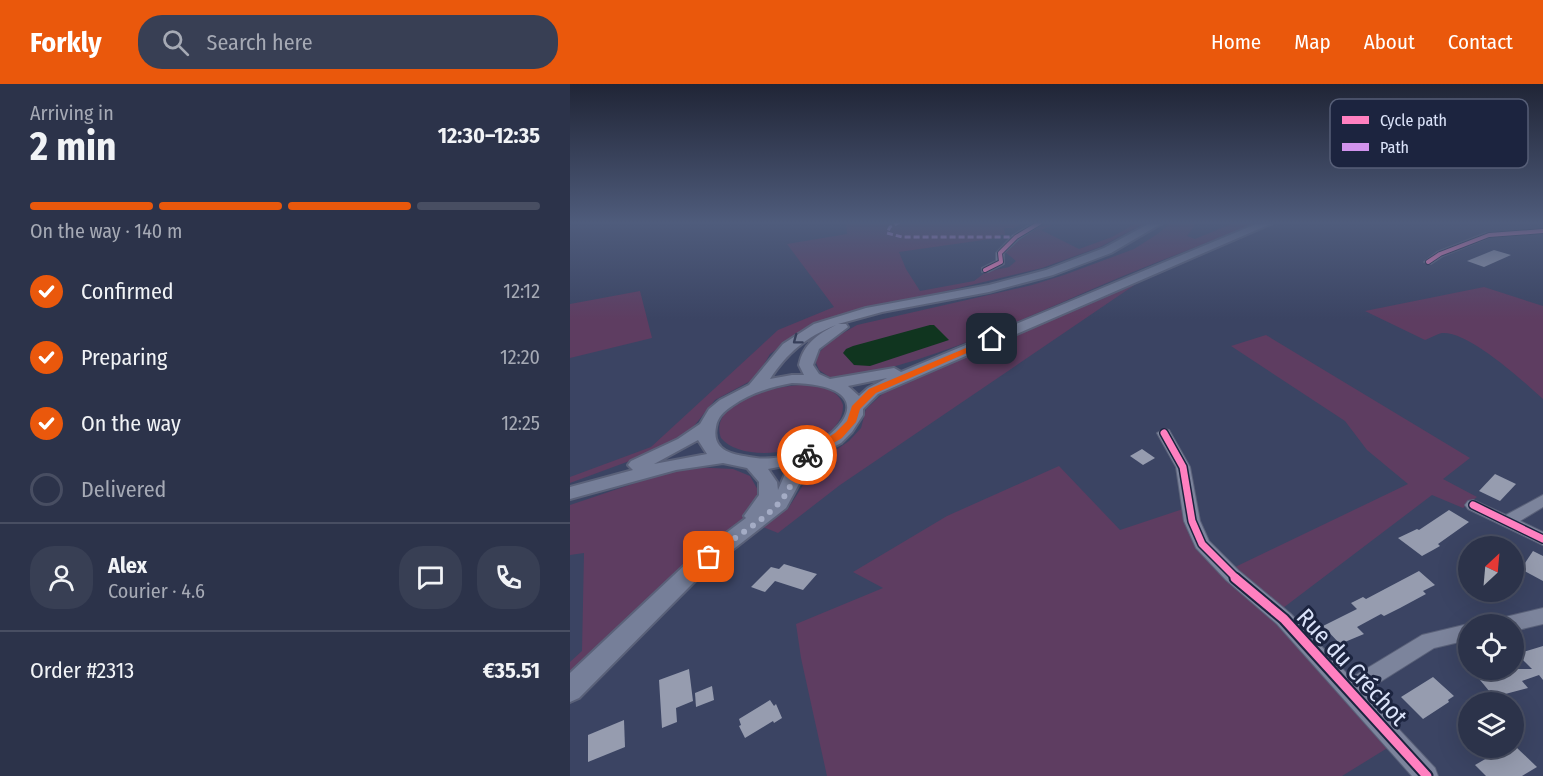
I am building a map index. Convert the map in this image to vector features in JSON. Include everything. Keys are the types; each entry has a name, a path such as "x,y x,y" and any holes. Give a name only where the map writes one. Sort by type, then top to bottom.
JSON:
{"main road":[{"path":"755,388 781,354 813,330 859,314 1009,283 1096,254"},
{"path":"707,426 706,441 716,453 724,457 751,462 774,462 808,453 839,435 851,422 856,408 880,387 1193,254"},
{"path":"856,408 850,393 826,381 806,365 809,352 820,340 855,321 932,300"},
{"path":"575,491 670,451 707,426 719,409 729,401 755,388 792,379 864,380 958,353"},
{"path":"570,690 696,567 779,503 791,485 796,469 808,453"},
{"path":"575,491 675,464 724,457"},
{"path":"735,537 763,506 769,494 768,480 751,462"}],"street":[{"path":"985,270 1000,262 1000,254"},
{"path":"1428,262 1440,254"},
{"name":"Rue du Créchot","path":"1164,434 1183,467 1192,521 1202,544 1232,575 1284,619 1427,776"},
{"path":"1508,521 1543,500"},
{"path":"1473,505 1543,539"},
{"path":"1524,620 1543,616"},
{"path":"1350,689 1429,641 1458,635"}],"shaded area":[{"path":"795,254 900,254 920,291 974,281 986,272 1009,267 1016,261 1008,254 1080,254 1042,268 821,321 802,331 770,354 756,378 715,400 690,431 670,446 570,483 570,477 651,447 778,330 834,307"},
{"path":"1120,254 1177,254 983,336 886,369 852,377 844,375 831,378 819,370 814,358 831,340 857,325 1032,285"},
{"path":"1136,284 840,485 778,533 763,527 789,507 813,466 849,441 861,428 866,409 889,388"},
{"path":"1484,287 1543,306 1543,399 1495,358 1466,340 1442,333 1425,340 1365,311"},
{"path":"640,291 652,338 570,358 570,304"},
{"path":"934,325 949,340 870,366 854,365 843,353 853,346"},
{"path":"1266,335 1470,458 1443,479 1477,497 1463,508 1432,495 1283,608 1231,569 1408,484 1367,450 1345,421 1231,346"},
{"path":"806,385 828,389 837,395 843,405 839,420 828,433 812,443 792,450 771,453 751,452 734,447 721,438 720,425 725,414 735,404 764,391"},
{"path":"1059,466 1120,530 1186,508 1189,521 1389,747 1342,776 827,776 801,658 796,624 883,588 853,572 947,516"},
{"path":"691,467 733,469 750,476 759,492 743,519 570,674 570,662 582,651 584,553 570,555 570,505 653,477"}],"building":[{"path":"1483,254 1511,255 1484,267 1467,261"},
{"path":"1142,449 1155,458 1143,465 1130,456"},
{"path":"1495,474 1516,484 1500,501 1479,491"},
{"path":"1449,510 1469,522 1433,550 1422,556 1398,538 1419,530"},
{"path":"1533,551 1543,556 1543,581 1524,571 1524,564"},
{"path":"784,564 817,574 803,590 775,581 765,592 751,587 771,567 779,569"},
{"path":"1419,571 1435,585 1423,591 1426,594 1400,608 1384,616 1381,614 1357,627 1364,634 1340,644 1323,626 1357,609 1351,603 1363,597 1366,599"},
{"path":"1543,646 1543,680 1539,675 1522,681 1528,688 1513,692 1490,692 1480,680 1524,680 1524,669 1532,669 1524,661 1524,652"},
{"path":"689,669 693,701 676,708 677,722 662,728 659,680"},
{"path":"1433,677 1454,696 1448,700 1449,702 1423,719 1401,697"},
{"path":"712,686 714,700 696,707 695,693"},
{"path":"770,700 774,706 776,704 782,718 745,738 739,726 741,725 739,719"},
{"path":"624,720 625,747 588,762 588,735"},
{"path":"1524,755 1537,767 1522,776 1486,776 1475,765 1487,758 1524,758"}],"cycle path":[{"path":"985,270 1001,262 1000,254"},
{"path":"1428,262 1440,254"},
{"path":"1164,433 1183,467 1192,521 1202,544 1232,575 1284,619 1427,776"},
{"path":"1473,505 1543,539"}],"way so far":[{"path":"709,557 779,503 791,485 796,469 807,455"}],"route":[{"path":"807,455 830,442 846,429 856,408 873,391 992,339"}]}
